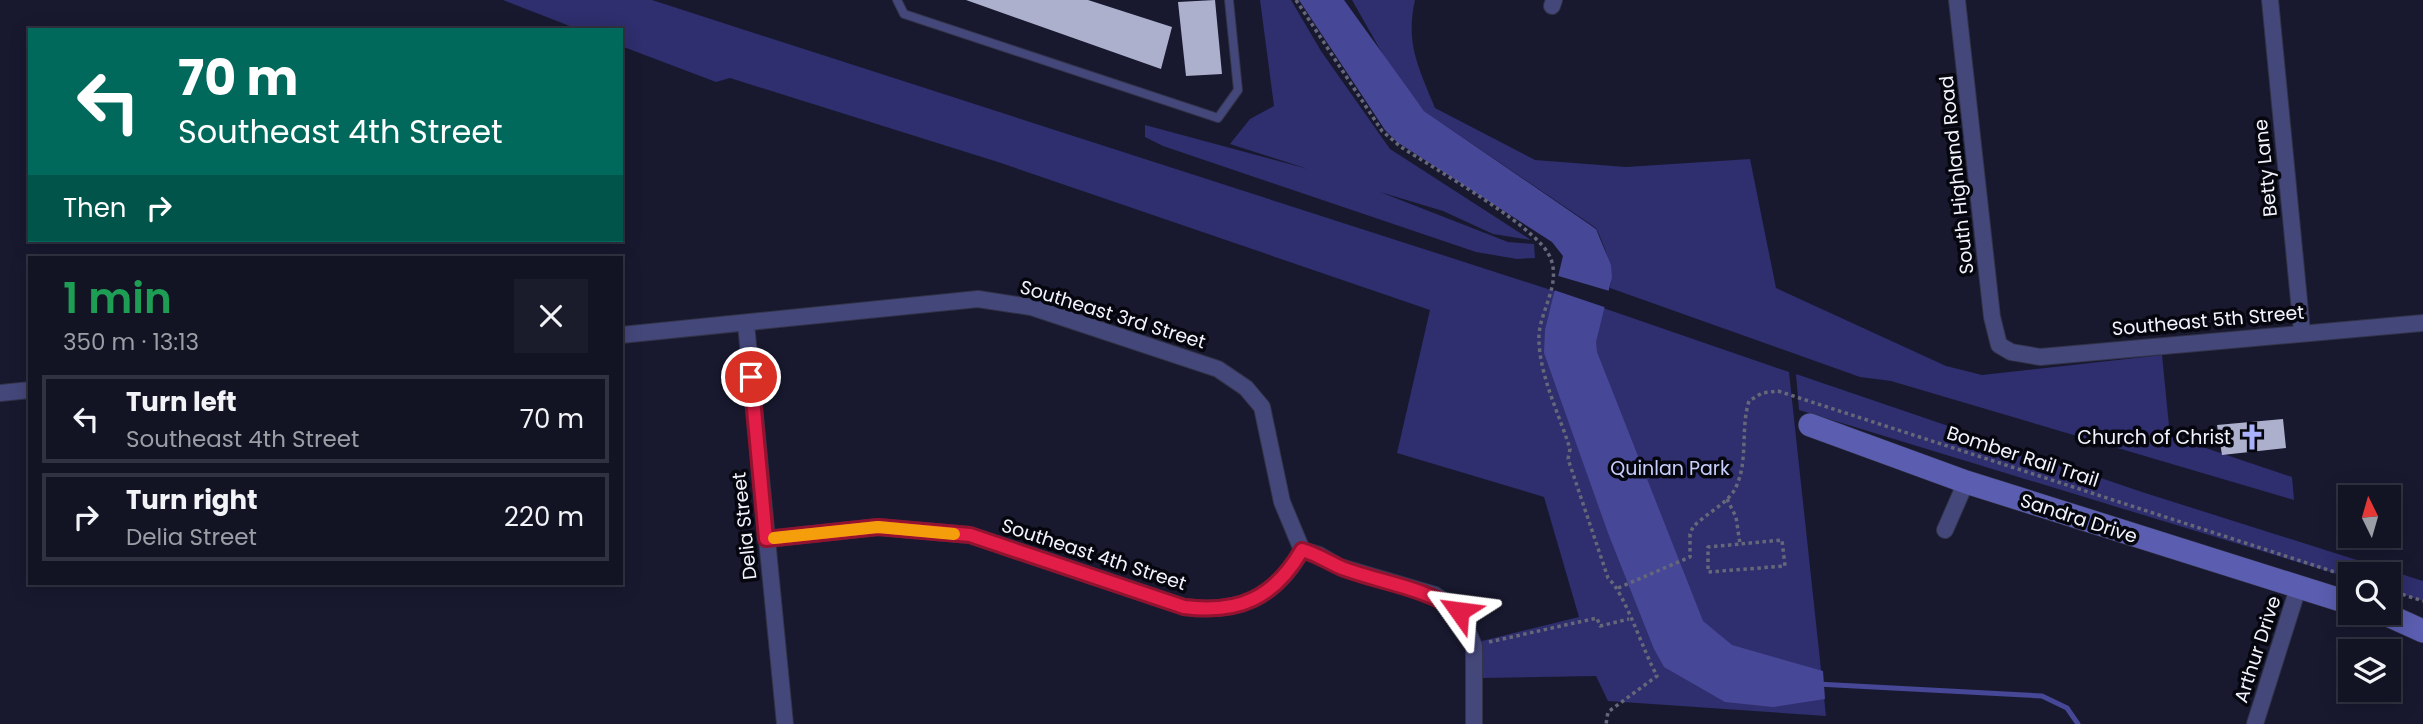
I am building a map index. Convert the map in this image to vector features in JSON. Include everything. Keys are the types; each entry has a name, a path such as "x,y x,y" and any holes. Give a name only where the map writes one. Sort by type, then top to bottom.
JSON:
{"street":[{"name":"South Highland Road","path":"1957,0 1992,317 1999,345"},
{"name":"Betty Lane","path":"2270,0 2302,332"},
{"name":"Southeast 3rd Street","path":"623,335 978,299 1031,307 1218,369 1246,388 1262,407 1282,502 1297,531 1302,550"},
{"name":"Delia Street","path":"746,324 785,724"},
{"name":"Southeast 5th Street","path":"1999,345 2011,352 2040,357 2302,332 2423,324"},
{"path":"0,393 28,390"},
{"name":"Sandra Drive","path":"1810,425 1966,482 2338,599"},
{"path":"1945,530 1966,482"},
{"name":"Southeast 4th Street","path":"766,539 878,527 970,535 1184,607 1213,610 1268,593 1290,571 1302,550"},
{"path":"1302,550 1319,555 1340,567 1435,595 1459,611 1474,646 1474,724"},
{"name":"Arthur Drive","path":"2255,724 2298,587"},
{"path":"2401,621 2423,631"}],"lane":[{"path":"897,0 904,13 963,36 1218,118 1237,90 1229,0"}],"path":[{"path":"1296,0 1382,131 1401,147 1529,232 1548,254 1554,277 1538,338 1541,356 1570,449 1568,459 1608,578 1618,587 1629,619 1657,676 1608,712 1606,724"},
{"name":"Bomber Rail Trail","path":"1726,498 1734,490 1742,463 1744,415 1749,401 1762,393 1778,391 2338,574"},
{"path":"1618,587 1686,561 1690,557 1690,534 1693,527 1726,498 1736,517 1740,544"},
{"path":"1782,540 1785,566 1708,572 1708,547 1740,544 1782,540"},
{"path":"2401,594 2423,601"},
{"path":"1474,646 1597,618 1600,626 1629,619"}],"green space":[{"name":"Quinlan Park","path":"503,0 652,0 1554,291 1789,372 1826,716 1608,701 1596,676 1483,678 1482,641 1579,617 1544,497 1397,453 1430,310 1001,163 730,78 716,82 623,47 623,28 575,28"},
{"path":"1260,0 1291,0 1321,51 1390,149 1531,240 1493,234 1443,211 1380,192 1508,242 1534,244 1535,258 1517,259 1476,252 1163,146 1145,137 1145,125 1308,169 1230,144 1250,119 1274,106"},
{"path":"1352,0 1415,0 1412,30 1415,56 1435,108 1535,160 1626,167 1750,159 1776,288 1946,366 1982,375 2162,355 2170,436 2292,477 2294,500 1891,381 1860,377 1610,288 1609,265 1596,228 1424,111 1390,67"},
{"path":"1796,374 2142,492 2363,562 2338,562 2338,574 1799,410"},
{"path":"2401,574 2423,581 2423,601 2401,594"}],"shaded area":[{"path":"1299,0 1344,0 1424,111 1596,229 1611,265 1612,277 1596,342 1597,352 1703,621 1732,645 1823,671 1825,699 1773,707 1725,702 1664,667 1654,649 1608,533 1544,353 1545,330 1563,256 1552,242 1397,142 1385,130"}],"pier":[{"path":"1555,275 1613,292 1610,309 1551,289"}],"building":[{"path":"966,0 1088,0 1172,27 1161,69"},
{"path":"1215,0 1222,74 1186,76 1178,2"},
{"name":"Church of Christ","path":"2283,419 2286,448 2222,455 2217,425"}],"waterway":[{"path":"1817,684 2042,696 2067,708 2078,724"}],"slow traffic":[{"path":"774,538 878,527 954,534"}],"place":[{"name":"Church of Christ","path":"2252,437"}],"route":[{"path":"751,377 766,539 878,527 970,535 1184,607 1213,610 1268,593 1290,571 1302,550 1319,555 1340,567 1435,595 1459,611"}]}
